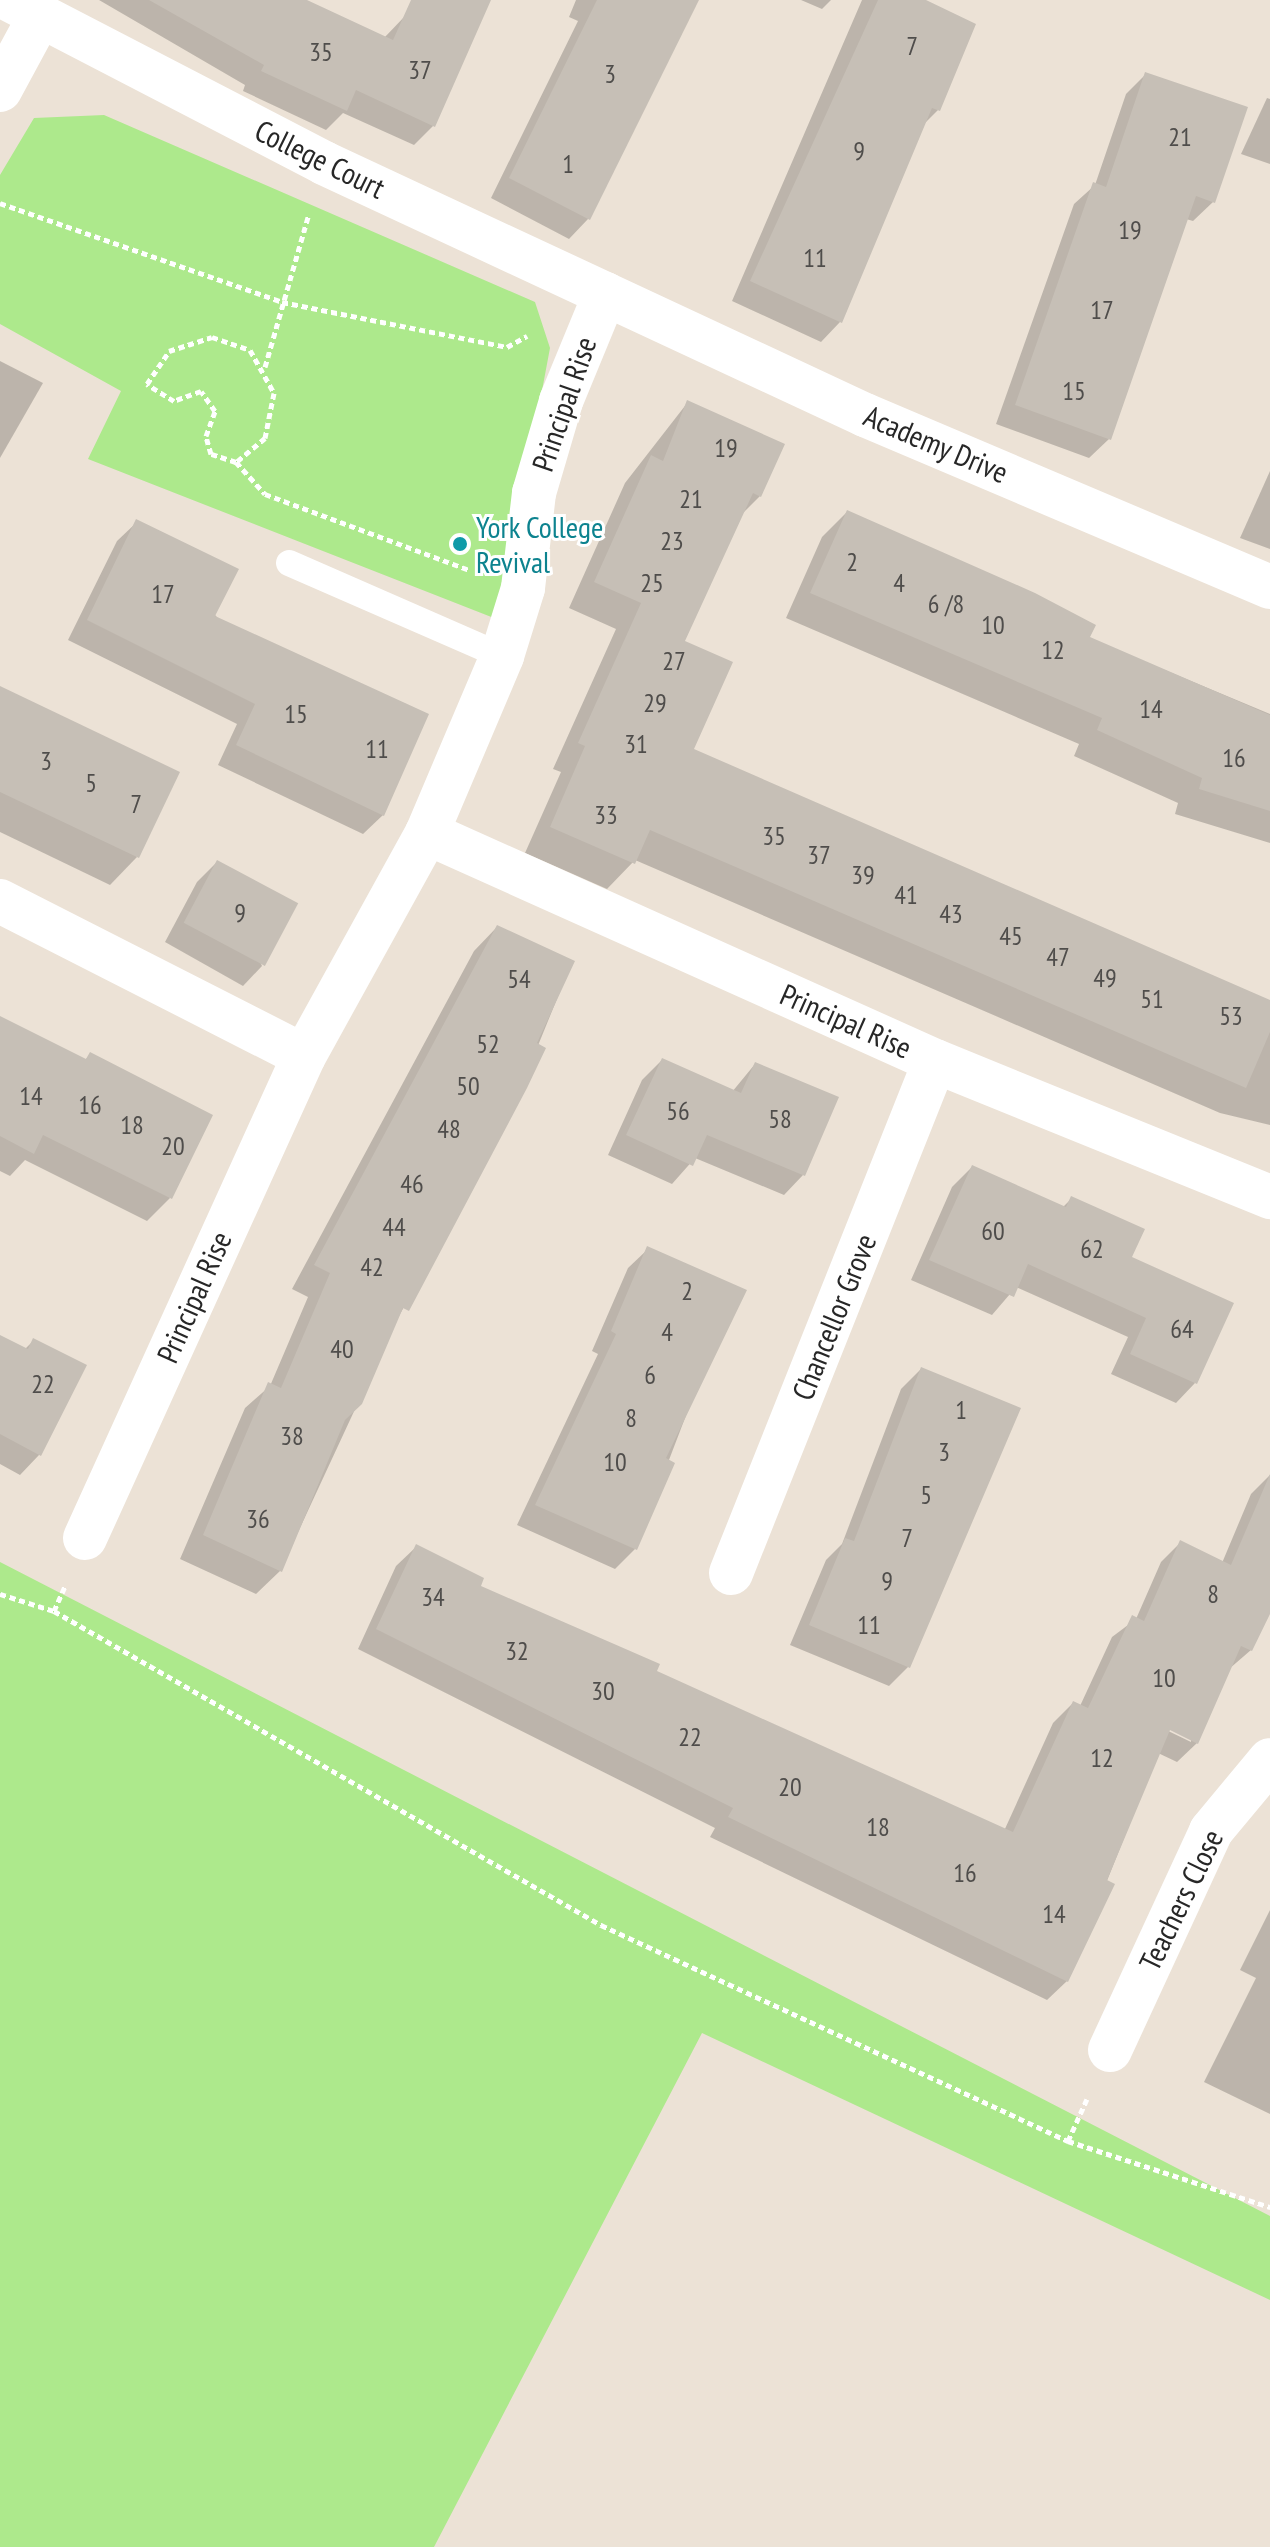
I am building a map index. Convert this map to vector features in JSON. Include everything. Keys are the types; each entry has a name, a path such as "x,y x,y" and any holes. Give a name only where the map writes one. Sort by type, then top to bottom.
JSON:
{"street":[{"name":"College Court","path":"0,90 25,8 324,163 605,294"},
{"name":"Academy Drive","path":"605,294 865,415 1270,587"},
{"name":"Principal Rise","path":"85,1538 304,1056 427,833 502,656 523,588 534,493 561,401 605,294"},
{"name":"Principal Rise","path":"427,833 935,1061 1270,1197"},
{"path":"0,901 304,1056"},
{"name":"Chancellor Grove","path":"731,1573 935,1061"},
{"name":"Teachers Close","path":"1110,2050 1211,1831 1270,1760"}],"lane":[{"path":"289,563 502,656"}],"path":[{"path":"236,462 265,438 274,416 265,367 324,163"},
{"path":"0,203 282,302 507,347 605,294"},
{"path":"265,367 229,340 189,340 157,364 147,384 174,401 201,391 215,411 206,436 211,454 236,462 265,494 523,588"},
{"path":"0,1594 54,1611 601,1925 1068,2141 1270,2207"}],"green space":[{"path":"104,115 535,302 550,348 499,620 88,459 121,391 0,324 0,175 34,118"},
{"path":"0,1562 1270,2216 1270,2300 702,2033 434,2547 0,2547"}],"building":[{"path":"149,0 307,0 393,40 411,0 491,0 435,127 356,90 347,111 261,71 264,65"},
{"path":"597,0 699,0 590,220 509,178"},
{"path":"878,0 926,0 976,24 940,111 932,108 842,323 750,281"},
{"path":"1145,72 1248,107 1215,203 1196,196 1111,440 1015,405 1093,182 1106,187"},
{"path":"687,400 785,444 761,497 753,493 685,641 733,662 694,749 1270,1000 1270,1032 1246,1088 650,830 635,864 550,827 585,746 578,743 641,603 594,582 651,455 663,461"},
{"path":"847,510 1035,593 1096,625 1090,637 1270,715 1270,811 1199,789 1202,778 1097,730 1102,718 810,593"},
{"path":"136,519 239,569 215,616 429,714 384,816 236,745 255,704 87,620"},
{"path":"0,686 180,772 139,858 0,792"},
{"path":"217,860 298,903 265,966 184,923"},
{"path":"497,925 575,961 537,1043 546,1048 527,1088 409,1311 403,1308 362,1404 345,1420 282,1572 203,1535 268,1382 281,1388 330,1273 314,1265"},
{"path":"0,1016 86,1059 90,1052 213,1115 172,1199 43,1135 34,1154 0,1136"},
{"path":"662,1058 741,1093 755,1062 839,1097 805,1176 707,1135 693,1166 626,1135"},
{"path":"972,1165 1066,1207 1071,1196 1145,1229 1132,1257 1234,1303 1197,1384 1130,1354 1146,1318 1028,1264 1014,1297 929,1260"},
{"path":"647,1246 747,1290 666,1458 675,1463 637,1550 535,1505 616,1334 611,1331"},
{"path":"0,1335 28,1349 33,1338 87,1365 41,1456 0,1434"},
{"path":"921,1367 1021,1408 910,1668 809,1625 845,1538 854,1541"},
{"path":"1270,1474 1270,1614 1252,1651 1241,1646 1198,1744 1170,1730 1107,1880 1115,1884 1068,1982 728,1817 733,1808 376,1629 416,1544 484,1578 481,1586 660,1664 657,1671 1013,1832 1073,1701 1088,1708 1132,1615 1144,1621 1180,1540 1231,1565"}],"place":[{"name":"York College Revival","path":"460,544"}]}
